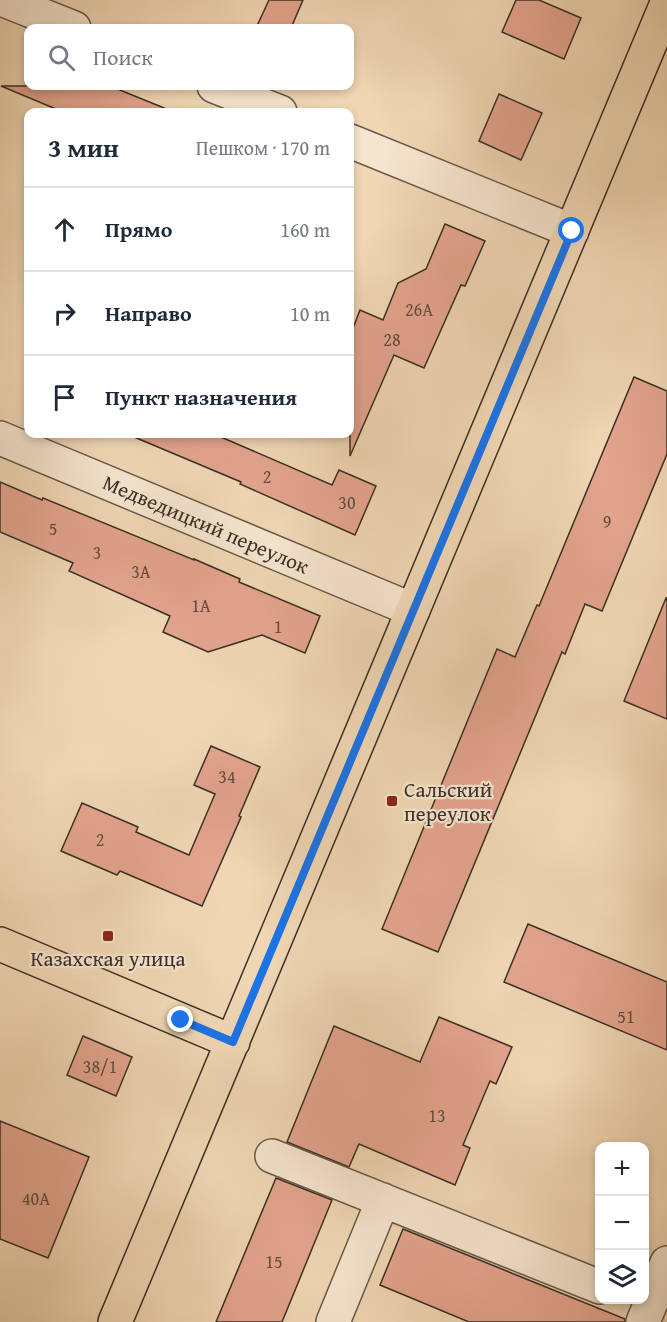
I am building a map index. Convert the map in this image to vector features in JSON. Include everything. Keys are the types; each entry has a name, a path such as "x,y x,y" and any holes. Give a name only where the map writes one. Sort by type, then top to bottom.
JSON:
{"main road":[{"path":"115,1322 667,3"},
{"path":"0,944 233,1042"}],"street":[{"path":"4,0 64,24"},
{"path":"224,90 270,108"},
{"path":"354,143 572,231"},
{"name":"Медведицкий переулок","path":"0,438 413,610"},
{"path":"272,1156 595,1285"},
{"path":"333,1322 383,1200"},
{"path":"640,1310 667,1263"}],"building":[{"path":"269,0 303,0 293,24 258,24"},
{"path":"516,0 539,0 581,18 564,59 502,32"},
{"path":"1,86 24,86 24,90 120,90 164,108 53,108"},
{"path":"499,94 542,113 521,160 479,141"},
{"path":"445,224 485,241 465,286 461,285 424,368 394,355 350,456 350,438 354,438 354,326 360,310 383,320 398,283 426,269"},
{"path":"634,377 667,391 667,454 602,611 585,604 565,654 562,652 438,952 382,929 497,649 515,657 537,605 539,606"},
{"path":"136,438 223,438 332,485 339,470 376,486 355,535 240,484 241,482"},
{"path":"0,482 194,559 240,579 239,582 320,616 305,653 262,635 208,652 163,632 170,616 69,571 73,563 0,532"},
{"path":"667,598 667,719 624,701"},
{"path":"211,746 260,767 202,906 120,871 117,875 61,851 82,803 138,827 136,832 189,855 215,794 194,785"},
{"path":"528,924 667,982 667,1050 504,982"},
{"path":"439,1017 512,1047 496,1084 490,1081 463,1145 470,1148 455,1185 359,1144 349,1167 287,1142 334,1026 420,1062"},
{"path":"83,1036 132,1057 116,1096 67,1075"},
{"path":"0,1121 89,1157 48,1258 0,1239"},
{"path":"276,1178 332,1200 282,1322 216,1322"},
{"path":"403,1229 625,1319 625,1322 469,1322 380,1285"}],"place":[{"name":"Сальский переулок","path":"392,801"},
{"name":"Казахская улица","path":"108,936"}],"route":[{"path":"181,1020 233,1042 572,231"}]}
